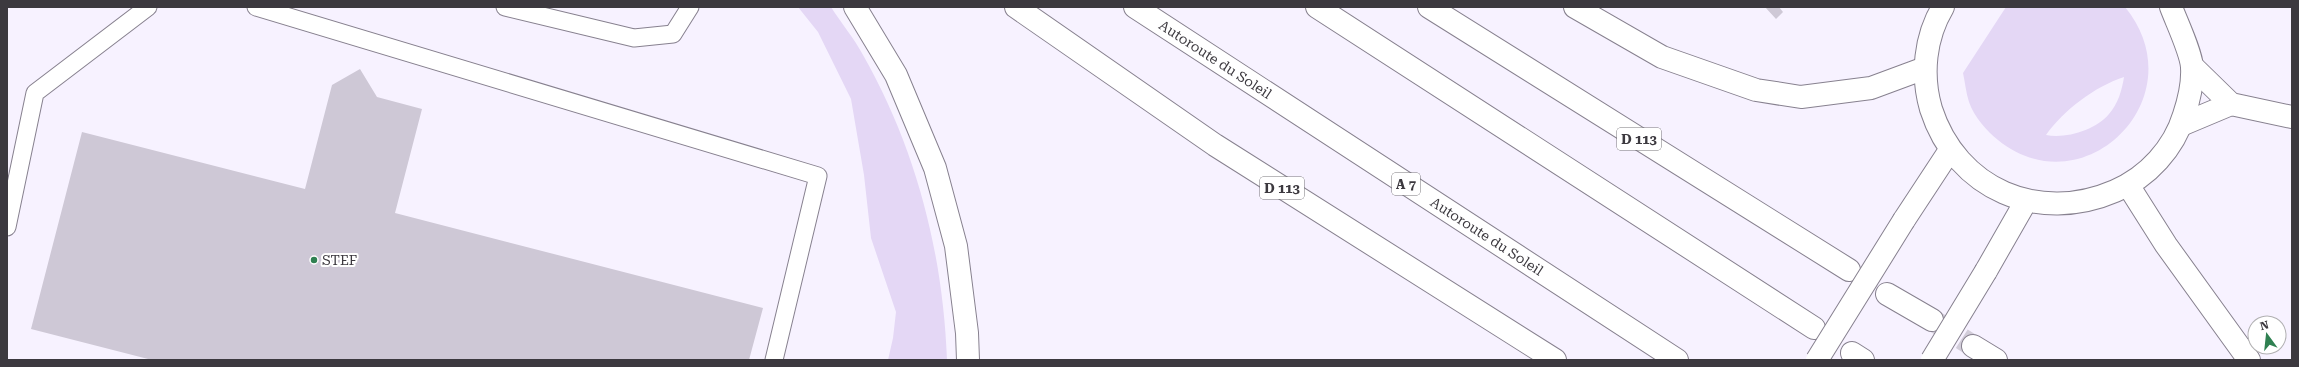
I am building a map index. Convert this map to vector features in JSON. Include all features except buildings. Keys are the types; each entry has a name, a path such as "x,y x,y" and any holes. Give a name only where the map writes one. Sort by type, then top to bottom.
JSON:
{"main road":[{"path":"855,7 896,75 935,168 956,246 967,333 968,360"},
{"name":"D 113","path":"1016,7 1216,145 1555,360"},
{"name":"Autoroute du Soleil","path":"1135,7 1677,360"},
{"path":"1317,7 1814,328"},
{"name":"D 113","path":"1429,7 1849,270"},
{"path":"1576,7 1662,57 1756,90 1801,97 1870,88 1925,68"},
{"path":"1937,10 1929,42 1925,68 1927,97 1936,124 1950,150 1971,172 1996,190 2026,201 2061,205 2096,199 2128,185 2150,169 2168,148 2181,125 2190,96 2192,66 2171,7"},
{"path":"2192,66 2231,104 2292,117"},
{"path":"2181,125 2231,104"},
{"path":"1817,360 1904,220 1950,150"},
{"path":"2128,185 2171,251 2250,360"},
{"path":"1932,360 1986,272 2026,201"},
{"path":"1887,294 1932,320"},
{"path":"1974,346 1996,360"}],"lane":[{"path":"7,227 35,93 148,7"},
{"path":"256,7 818,176 774,360"},
{"path":"506,7 552,13 634,38 674,34 690,7"}],"shaded area":[{"path":"798,7 831,7 863,55 882,90 898,127 912,164 933,241 940,280 947,360 888,360 893,338 896,312 871,238 864,175 851,99 818,32"},
{"path":"2006,7 2125,7 2144,41 2148,75 2140,107 2122,133 2096,152 2065,161 2031,158 1998,140 1985,128 1971,108 1963,73","holes":["2124,77 2115,106 2109,114 2096,125 2080,132 2062,136 2046,135 2053,126 2080,100 2113,81"]}],"tunnel":[{"path":"1934,321 1973,346"}],"place":[{"name":"STEF","path":"314,260"}]}
